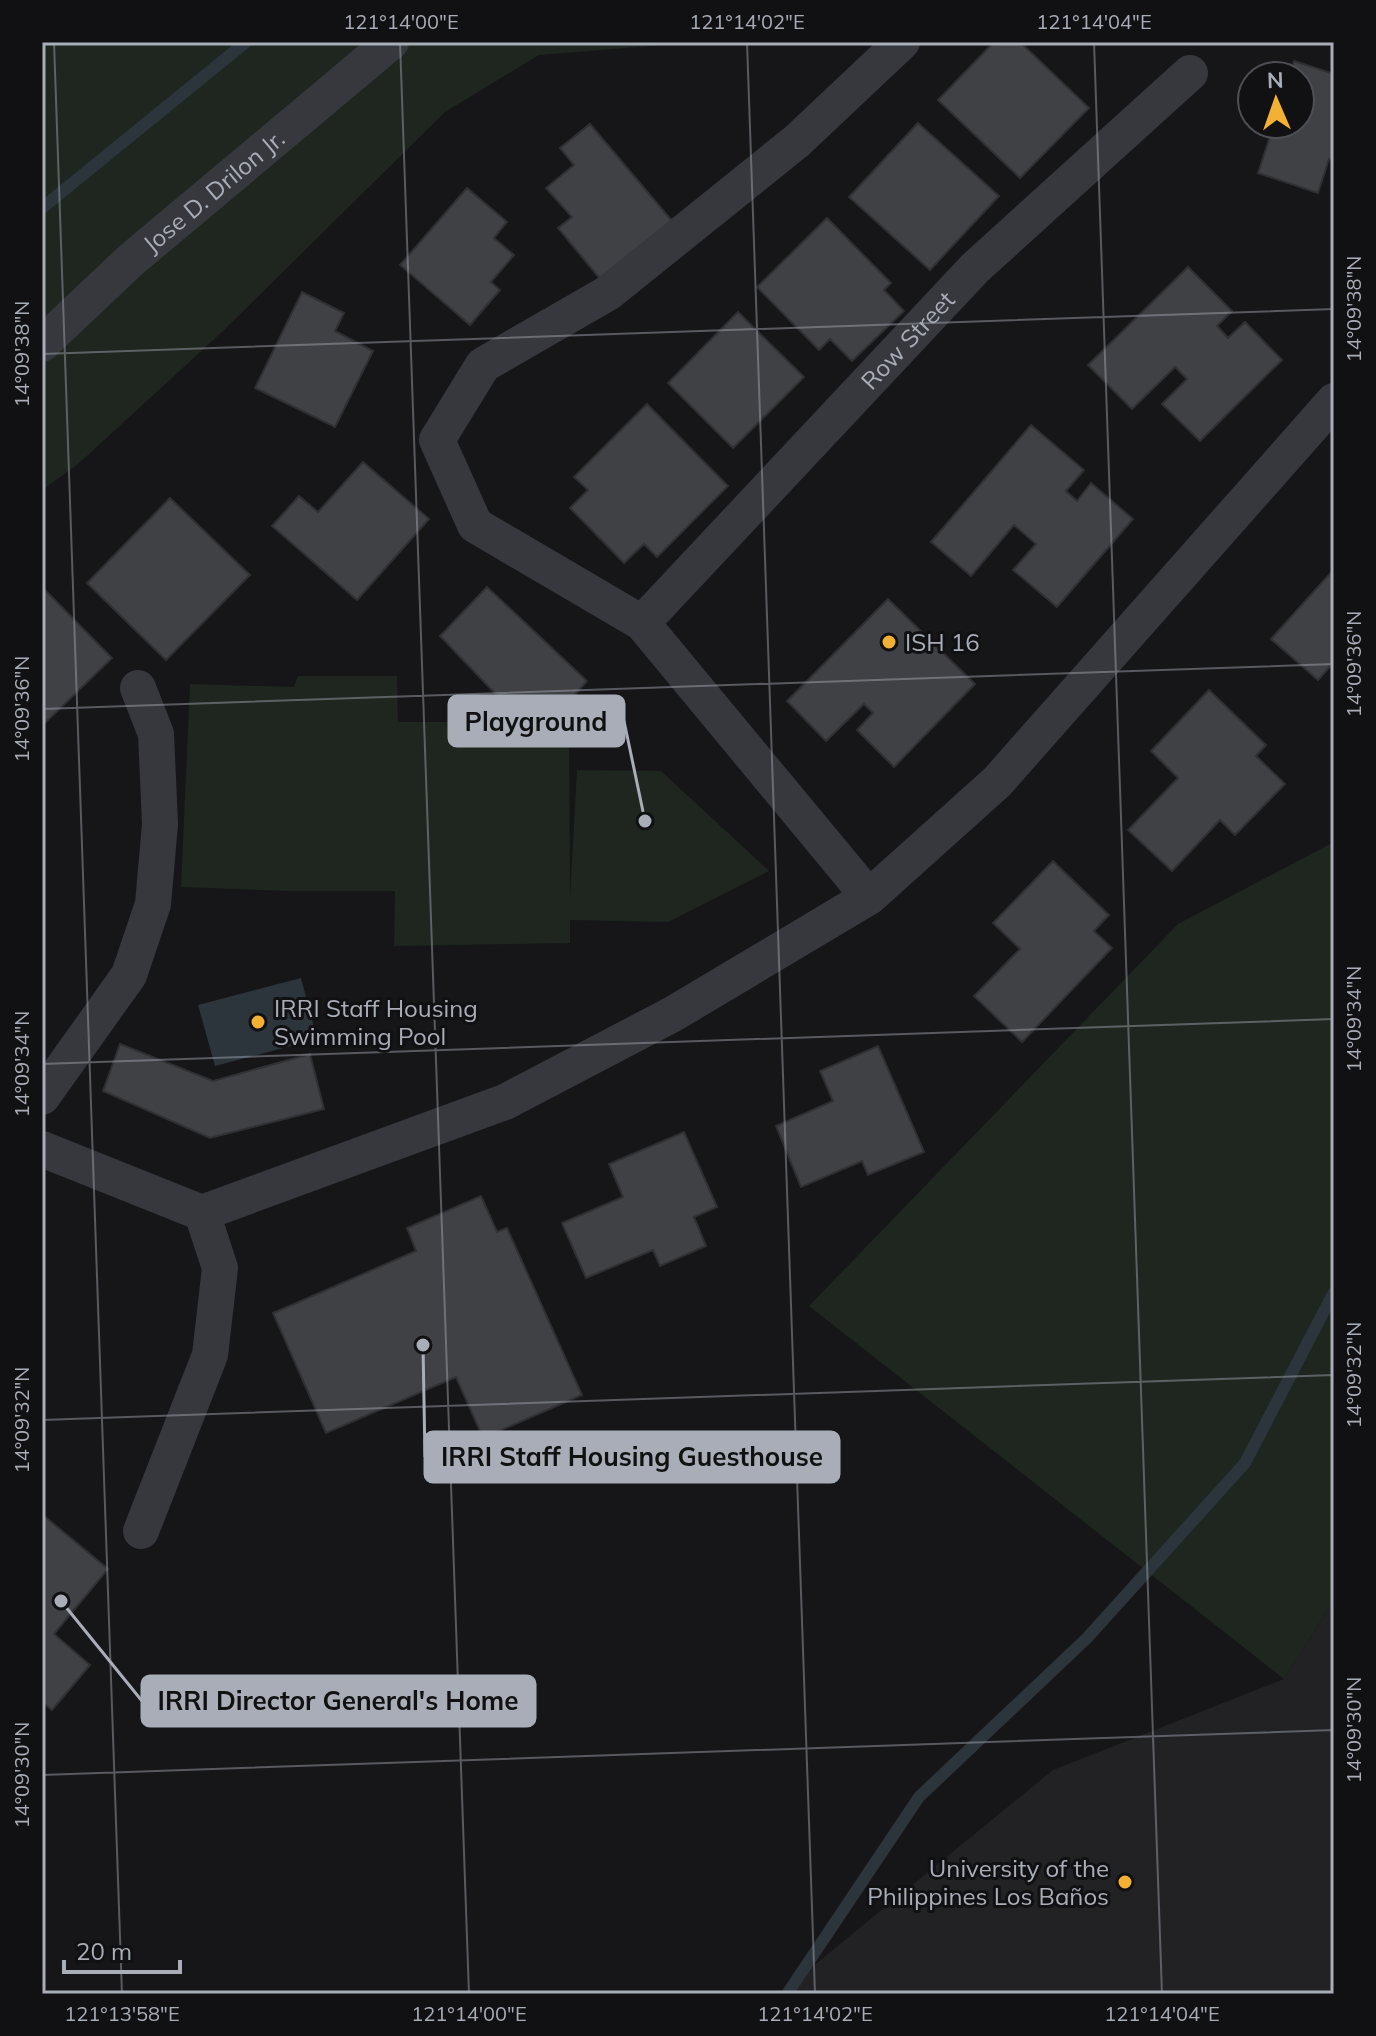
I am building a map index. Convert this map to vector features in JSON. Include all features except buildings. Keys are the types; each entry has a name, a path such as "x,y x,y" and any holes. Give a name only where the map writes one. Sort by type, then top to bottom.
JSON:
{"street":[{"name":"Jose D. Drilon Jr.","path":"42,344 131,260 391,42"},
{"path":"869,897 642,623 475,525 437,440 483,365 608,293 797,141 902,42"},
{"name":"Row Street","path":"642,623 975,268 1190,73"},
{"path":"42,1149 202,1213 505,1102 673,1014 869,897 997,782 1334,401"},
{"path":"42,1097 129,975 153,904 160,824 156,734 138,688"},
{"path":"141,1531 210,1355 220,1268 202,1213"}],"shaded area":[{"path":"42,42 701,42 539,55 445,112 222,332 77,465 42,490"},
{"path":"298,676 397,676 398,722 569,722 570,896 577,770 661,771 769,871 668,922 570,920 570,943 394,946 395,891 181,887 190,684 294,687"},
{"path":"1334,842 1334,1600 1284,1679 809,1306 1178,924"},
{"name":"IRRI Staff Housing Swimming Pool","path":"301,978 317,1039 215,1066 198,1005"},
{"name":"University of the Philippines Los Baños","path":"1334,1600 1334,1994 779,1994 1053,1770 1284,1679"}],"waterway":[{"path":"42,208 246,42"},
{"path":"787,1994 919,1797 1087,1638 1245,1463 1334,1292"}],"place":[{"name":"ISH 16","path":"889,642"},
{"name":"Playground","path":"645,821"},
{"name":"IRRI Staff Housing Swimming Pool","path":"258,1022"},
{"name":"IRRI Staff Housing Guesthouse","path":"423,1345"},
{"name":"IRRI Director General's Home","path":"61,1601"},
{"name":"University of the Philippines Los Baños","path":"1125,1882"}]}
